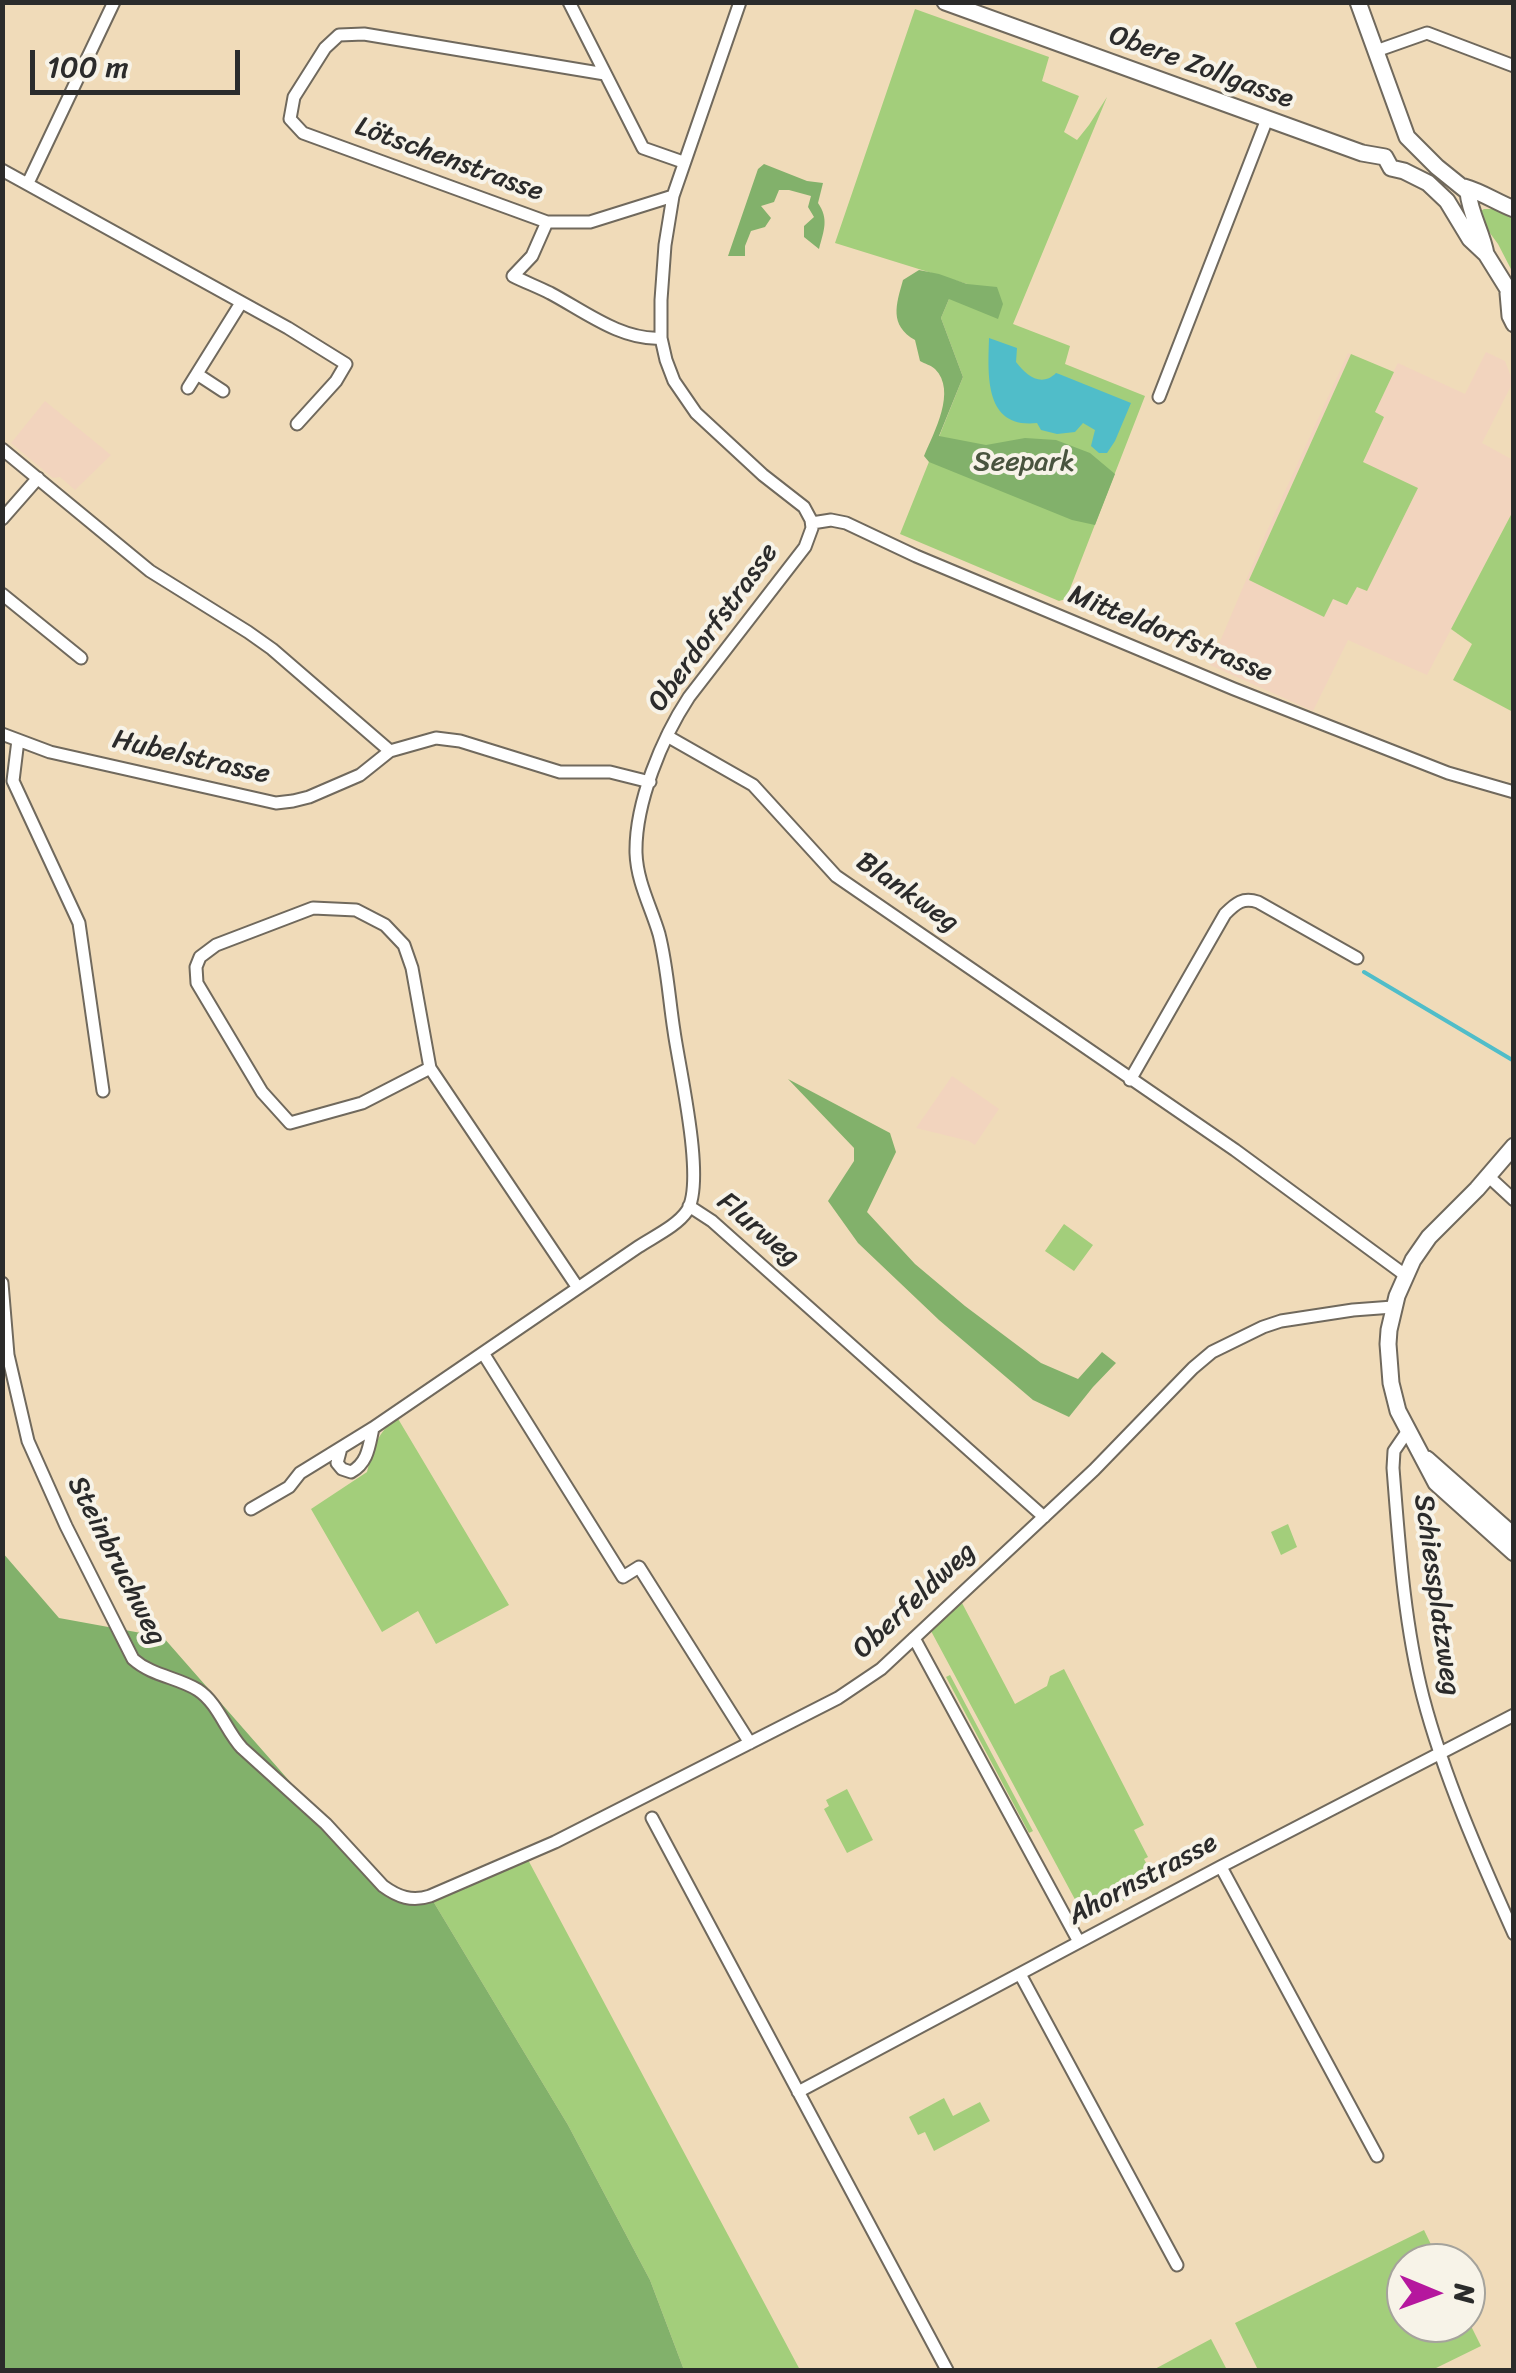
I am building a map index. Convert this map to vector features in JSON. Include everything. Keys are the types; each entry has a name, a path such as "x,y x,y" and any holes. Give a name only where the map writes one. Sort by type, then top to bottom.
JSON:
{"main road":[{"name":"Obere Zollgasse","path":"945,2 1362,153 1384,157"},
{"path":"1358,2 1412,143 1416,162 1404,171"},
{"path":"1486,254 1482,232 1466,195 1412,143 1396,137 1390,141 1384,157 1391,168 1428,183 1447,201 1470,239 1486,254 1511,296 1510,316 1514,324"},
{"path":"1466,195 1514,209"},
{"path":"1447,201 1460,206 1466,195"},
{"path":"1514,1146 1429,1236 1405,1274 1388,1344 1398,1411 1436,1483 1514,1553"},
{"path":"1422,1455 1514,1536"}],"street":[{"path":"28,183 114,2"},
{"path":"569,2 643,148 683,162"},
{"path":"740,2 673,196 660,300 661,338 674,381 696,414 800,503 812,524"},
{"path":"1376,51 1427,32 1514,66"},
{"name":"Lötschenstrasse","path":"547,222 303,133 290,119 294,98 325,48 339,35 364,34 605,74"},
{"path":"1159,397 1267,119"},
{"path":"2,170 346,364 336,381 297,424"},
{"path":"661,338 633,335 513,276 532,256 547,222 590,222 673,196"},
{"path":"188,388 241,303"},
{"path":"197,374 224,391"},
{"path":"2,449 150,571 272,650 390,751"},
{"path":"2,519 38,478"},
{"name":"Mitteldorfstrasse","path":"812,524 831,520 846,523 896,548 1234,689 1448,773 1514,792"},
{"name":"Oberdorfstrasse","path":"650,782 667,736 689,697 805,547 812,524"},
{"path":"2,594 81,658"},
{"name":"Hubelstrasse","path":"2,734 50,752 276,803 309,797 360,775 390,751 422,741 449,739 560,772 610,772 650,782"},
{"name":"Blankweg","path":"667,736 752,786 836,876 1264,1171 1405,1274"},
{"path":"18,740 13,782 79,923 102,1092"},
{"name":"Flurweg","path":"650,782 637,839 640,878 663,952 692,1153 690,1206 712,1221 1044,1516"},
{"path":"1130,1080 1225,914 1237,902 1258,902 1356,958"},
{"path":"430,1068 362,1103 290,1123 262,1092 198,984 196,967 200,957 216,945 314,908 356,910 385,925 404,945 412,968 430,1068 578,1288"},
{"path":"1488,1176 1514,1200"},
{"path":"250,1509 289,1487 300,1474 676,1222 690,1206"},
{"name":"Steinbruchweg","path":"2,1283 8,1355 28,1441 133,1659 152,1672 196,1688 205,1696 242,1748 326,1824 383,1886 403,1898 430,1896"},
{"name":"Oberfeldweg","path":"430,1896 540,1850 860,1685 1094,1470 1212,1352 1280,1321 1394,1307"},
{"path":"482,1353 623,1576 639,1566 750,1743"},
{"path":"341,1448 336,1463 351,1472 361,1466 366,1456 372,1428"},
{"name":"Schiessplatzweg","path":"1407,1432 1394,1451 1393,1468 1409,1622 1422,1692 1440,1751 1514,1934"},
{"path":"914,1638 1079,1942"},
{"name":"Ahornstrasse","path":"798,2092 1514,1715"},
{"path":"652,1818 947,2370"},
{"path":"1221,1867 1377,2156"},
{"path":"1020,1974 1177,2265"}],"shaded area":[{"path":"1486,352 1505,361 1513,382 1482,443 1513,460 1513,511 1427,675 1348,640 1313,711 1210,665 1348,353 1393,372 1398,363 1465,394"},
{"path":"45,401 111,455 75,490 60,477 53,478 11,443"},
{"path":"952,1076 999,1109 975,1145 916,1128"}],"green space":[{"name":"Seepark","path":"915,9 1049,57 1042,81 1079,96 1064,132 1077,140 1107,97 1013,324 1070,346 1065,364 1145,396 1066,599 1059,601 900,534 963,377 941,318 949,299 967,284 835,243"},
{"path":"764,164 807,181 823,183 818,203 824,214 819,249 804,237 804,226 814,217 808,207 811,196 779,190 774,202 761,206 771,218 765,227 751,231 745,256 728,256 758,169"},
{"path":"1484,209 1513,216 1513,273 1481,221 1479,212"},
{"name":"Seepark","path":"919,270 967,284 997,287 1003,304 998,319 949,299 941,318 963,377 939,436 986,445 1025,438 1056,440 1090,453 1115,474 1095,525 1072,520 929,462 924,456 942,412 944,388 935,369 920,361 915,340 901,328 897,314 903,280"},
{"path":"1351,354 1394,372 1375,412 1384,417 1363,462 1418,488 1367,591 1357,587 1347,605 1333,599 1324,617 1249,580"},
{"path":"1513,511 1513,712 1453,680 1472,644 1451,629"},
{"path":"788,1079 890,1133 896,1152 867,1212 915,1264 1041,1363 1078,1379 1102,1352 1116,1363 1069,1417 1033,1400 939,1320 858,1243 828,1201 854,1161 854,1148"},
{"path":"1064,1224 1093,1245 1074,1271 1045,1251"},
{"path":"397,1417 509,1605 436,1644 418,1611 382,1632 311,1509 367,1472 377,1442"},
{"path":"1288,1524 1297,1547 1281,1555 1271,1532"},
{"path":"2,1552 59,1618 163,1637 364,1866 393,1894 430,1896 568,2125 650,2280 684,2370 3,2370"},
{"path":"962,1603 1015,1704 1047,1686 1050,1676 1064,1669 1144,1825 1134,1830 1157,1883 1086,1920 931,1631"},
{"path":"950,1675 1033,1831 1029,1833 946,1677"},
{"path":"847,1789 873,1840 847,1853 824,1809 829,1806 826,1800"},
{"path":"526,1856 800,2370 684,2370 650,2280 568,2125 430,1896"},
{"path":"944,2098 953,2116 980,2102 990,2121 934,2151 925,2132 918,2135 909,2117"},
{"path":"1424,2230 1430,2243 1398,2243"},
{"path":"1386,2249 1386,2343 1481,2346 1432,2370 1258,2370 1235,2323"},
{"path":"1211,2339 1227,2370 1153,2370"}],"water":[{"path":"989,338 1017,348 1016,362 1034,378 1045,379 1056,373 1131,403 1107,453 1099,453 1091,446 1095,430 1083,423 1075,432 1057,434 1041,430 1037,423 1020,423 1007,417 993,397"}],"waterway":[{"path":"1364,972 1514,1061"}]}
